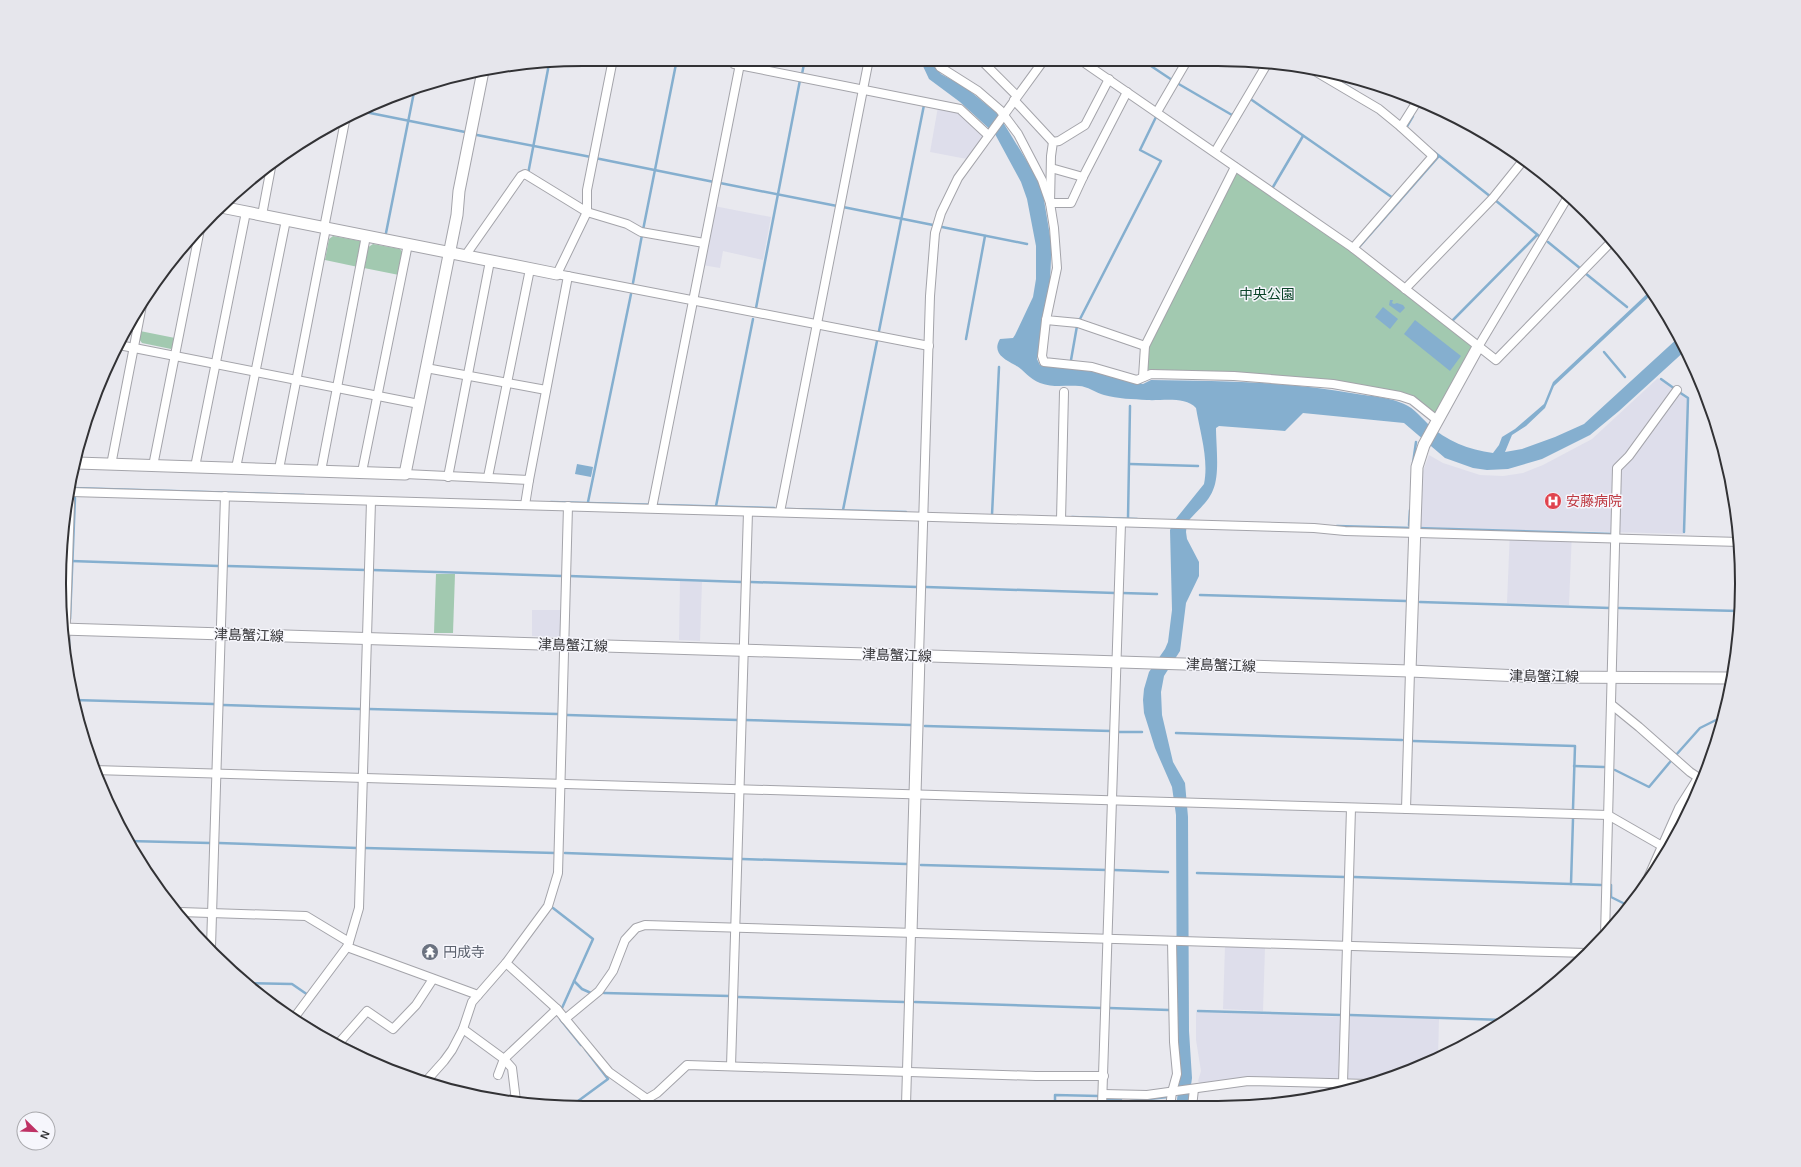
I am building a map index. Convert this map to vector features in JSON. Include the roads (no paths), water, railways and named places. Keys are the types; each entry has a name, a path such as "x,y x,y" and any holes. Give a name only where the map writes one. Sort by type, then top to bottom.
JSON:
{"street":[{"path":"525,503 546,390 563,275 587,212 587,190 612,66"},
{"path":"653,505 694,300 738,66"},
{"path":"748,66 960,110 989,134"},
{"path":"780,510 868,66"},
{"path":"939,66 978,91 1003,115 1018,134 1042,180 1050,203 1054,228 1056,268 1046,320 1042,356 1044,362 1092,366 1138,380 1151,374 1234,376 1333,384 1400,396 1412,400 1435,423"},
{"path":"987,66 1053,142 1050,203"},
{"path":"906,1101 931,275 935,233 948,196 958,178 1040,66"},
{"path":"1089,66 1352,248 1496,360 1609,244"},
{"path":"1157,112 1184,66"},
{"path":"1215,152 1265,68"},
{"path":"405,474 457,215 459,191 482,76"},
{"path":"1327,78 1379,109 1402,127 1433,156 1352,248"},
{"path":"1053,142 1059,141 1085,125 1109,79"},
{"path":"1050,203 1071,203 1127,92"},
{"path":"1402,127 1415,105"},
{"path":"279,469 344,125"},
{"path":"1405,289 1493,198 1520,164"},
{"path":"1143,377 1145,346 1235,167"},
{"path":"1051,168 1083,177"},
{"path":"262,215 270,171"},
{"path":"464,256 521,176 525,174 587,212 626,224 641,232 704,244"},
{"path":"1406,809 1417,467 1424,445 1435,423 1478,347 1566,201"},
{"path":"228,208 530,269 929,346"},
{"path":"195,467 246,212"},
{"path":"236,468 286,220"},
{"path":"321,471 366,236"},
{"path":"153,466 198,238"},
{"path":"362,472 408,244"},
{"path":"448,477 490,261"},
{"path":"488,477 530,269"},
{"path":"111,465 141,316"},
{"path":"1046,320 1078,323 1145,346"},
{"path":"124,346 419,404"},
{"path":"426,368 546,390"},
{"path":"1605,927 1617,468 1629,456 1677,390"},
{"path":"1061,520 1064,392"},
{"path":"81,463 362,472 529,480"},
{"path":"74,492 371,501 525,503 568,506 653,505 748,512 780,510 924,517 1314,528 1323,530 1415,530 1616,539 1733,542"},
{"path":"211,942 225,496"},
{"path":"297,1014 348,944 359,908 371,501"},
{"path":"429,1077 444,1061 463,1030 472,1002 506,963 548,906 556,884 558,873 561,784 568,506"},
{"path":"731,1066 748,512"},
{"path":"1102,1101 1121,523"},
{"path":"66,586 69,532"},
{"name":"津島蟹江線","path":"68,629 1410,671 1544,677 1726,678"},
{"path":"1612,705 1698,777"},
{"path":"101,770 1608,815 1660,851"},
{"path":"1666,843 1679,808 1693,789"},
{"path":"1343,1084 1351,808"},
{"path":"184,912 306,916 348,944 433,979 478,995"},
{"path":"565,1019 599,991 614,971 625,940 636,928 645,925 1579,953"},
{"path":"1171,1101 1177,1074 1174,1042 1174,941"},
{"path":"506,963 557,1009 609,1072 643,1101"},
{"path":"341,1041 367,1011 393,1029 416,1005 433,979"},
{"path":"498,1075 504,1059 557,1009"},
{"path":"463,1030 504,1059 512,1068 516,1097"},
{"path":"645,1101 657,1093 687,1064 907,1070 1036,1076 1104,1076"},
{"path":"1103,1094 1147,1095 1248,1081 1347,1084"},
{"path":"1193,1101 1194,1089"}],"water":[{"path":"923,66 935,66 941,74 965,87 998,114 1036,176 1043,194 1051,242 1051,259 1050,282 1037,359 1040,365 1094,371 1143,384 1151,380 1254,382 1306,386 1384,398 1394,400 1408,406 1435,430 1450,440 1475,450 1493,453 1499,445 1502,437 1515,429 1544,404 1553,382 1647,294 1649,297 1554,386 1545,408 1526,426 1512,435 1505,452 1522,449 1555,437 1584,424 1675,341 1681,354 1619,411 1590,435 1542,459 1508,469 1487,470 1473,468 1445,458 1404,423 1303,413 1285,431 1219,426 1216,428 1217,468 1215,484 1209,498 1187,523 1187,539 1199,562 1199,576 1186,603 1180,651 1164,676 1161,692 1162,715 1173,762 1185,783 1188,817 1189,1031 1192,1078 1189,1101 1177,1101 1180,1076 1177,1045 1176,815 1172,787 1155,748 1144,713 1143,700 1144,689 1149,672 1165,649 1168,642 1172,610 1170,530 1175,520 1204,484 1205,456 1196,408 1191,404 1180,400 1120,398 1104,395 1082,386 1045,385 1033,379 1000,355 997,348 1000,339 1013,338 1033,297 1036,279 1036,246 1027,199 1021,182 995,134 960,102 929,79"},
{"path":"1390,300 1393,300 1392,303 1394,304 1397,303 1403,305 1405,308 1400,313 1389,305"},
{"path":"1383,307 1398,319 1390,329 1375,317"},
{"path":"1415,320 1461,356 1450,371 1404,334"},
{"path":"577,464 593,467 591,477 575,474"}],"waterway":[{"path":"643,230 676,66"},
{"path":"802,74 804,66"},
{"path":"1151,66 1172,80"},
{"path":"528,174 548,67"},
{"path":"756,308 800,80"},
{"path":"1340,81 1357,92"},
{"path":"1176,84 1177,83 1232,115 1233,114"},
{"path":"386,233 414,94"},
{"path":"1249,98 1393,198"},
{"path":"879,331 924,105"},
{"path":"368,113 465,132"},
{"path":"1407,128 1413,116"},
{"path":"1079,321 1161,161 1140,150 1156,117"},
{"path":"477,135 591,157"},
{"path":"1273,187 1303,136"},
{"path":"1433,151 1491,197"},
{"path":"1360,246 1439,156"},
{"path":"595,158 714,182"},
{"path":"720,183 837,206"},
{"path":"1495,200 1539,236"},
{"path":"843,207 933,225"},
{"path":"942,227 1027,244"},
{"path":"633,283 642,235"},
{"path":"1453,320 1537,235"},
{"path":"966,339 985,236"},
{"path":"1548,242 1581,269"},
{"path":"1585,273 1627,307"},
{"path":"588,502 631,294"},
{"path":"716,506 753,319"},
{"path":"1071,360 1077,326"},
{"path":"843,510 877,341"},
{"path":"1604,352 1625,377"},
{"path":"992,515 999,367"},
{"path":"1661,379 1675,389"},
{"path":"1679,392 1688,398 1684,532"},
{"path":"1128,519 1130,406"},
{"path":"1413,463 1416,442"},
{"path":"1130,464 1198,466"},
{"path":"75,488 304,495"},
{"path":"70,619 75,498"},
{"path":"551,502 774,508"},
{"path":"787,509 906,512"},
{"path":"1409,525 1410,510"},
{"path":"1072,517 1137,519"},
{"path":"1337,526 1412,528"},
{"path":"1417,528 1613,534"},
{"path":"71,561 219,566"},
{"path":"227,566 366,570"},
{"path":"372,570 562,576"},
{"path":"569,576 742,582"},
{"path":"751,582 918,587"},
{"path":"926,587 1115,593"},
{"path":"1122,593 1157,594"},
{"path":"1200,595 1406,601"},
{"path":"1420,602 1610,608"},
{"path":"1619,608 1734,611"},
{"path":"80,700 214,704"},
{"path":"223,705 361,709"},
{"path":"369,709 558,714"},
{"path":"567,715 738,720"},
{"path":"745,720 911,725"},
{"path":"1676,755 1700,728 1716,720"},
{"path":"925,726 1111,731"},
{"path":"1118,732 1142,732"},
{"path":"1176,733 1402,740"},
{"path":"1413,741 1575,746 1573,809"},
{"path":"1615,770 1649,787 1670,762"},
{"path":"1574,766 1604,767"},
{"path":"1573,819 1571,884 1601,885"},
{"path":"135,841 210,843"},
{"path":"219,843 357,848"},
{"path":"365,848 555,853"},
{"path":"565,853 734,859"},
{"path":"742,859 907,864"},
{"path":"921,865 1107,870"},
{"path":"1114,870 1168,872"},
{"path":"1197,873 1345,877"},
{"path":"1354,877 1571,884"},
{"path":"1611,885 1611,897 1624,904"},
{"path":"553,908 593,939 562,1008"},
{"path":"574,981 582,989 591,993"},
{"path":"255,983 292,984 308,995"},
{"path":"604,993 730,996"},
{"path":"738,997 904,1002"},
{"path":"915,1002 1102,1008"},
{"path":"1109,1008 1169,1010"},
{"path":"1198,1011 1341,1015"},
{"path":"1350,1015 1496,1020"},
{"path":"560,1019 581,1045"},
{"path":"578,1101 608,1079 585,1049"},
{"path":"1055,1101 1055,1095 1099,1096"},
{"path":"1130,1101 1168,1097"},
{"path":"1107,1100 1121,1099"}],"place":[{"name":"安藤病院","path":"1553,501"},
{"name":"円成寺","path":"430,952"}],"park label":[{"name":"中央公園","path":"1267,294"}]}
